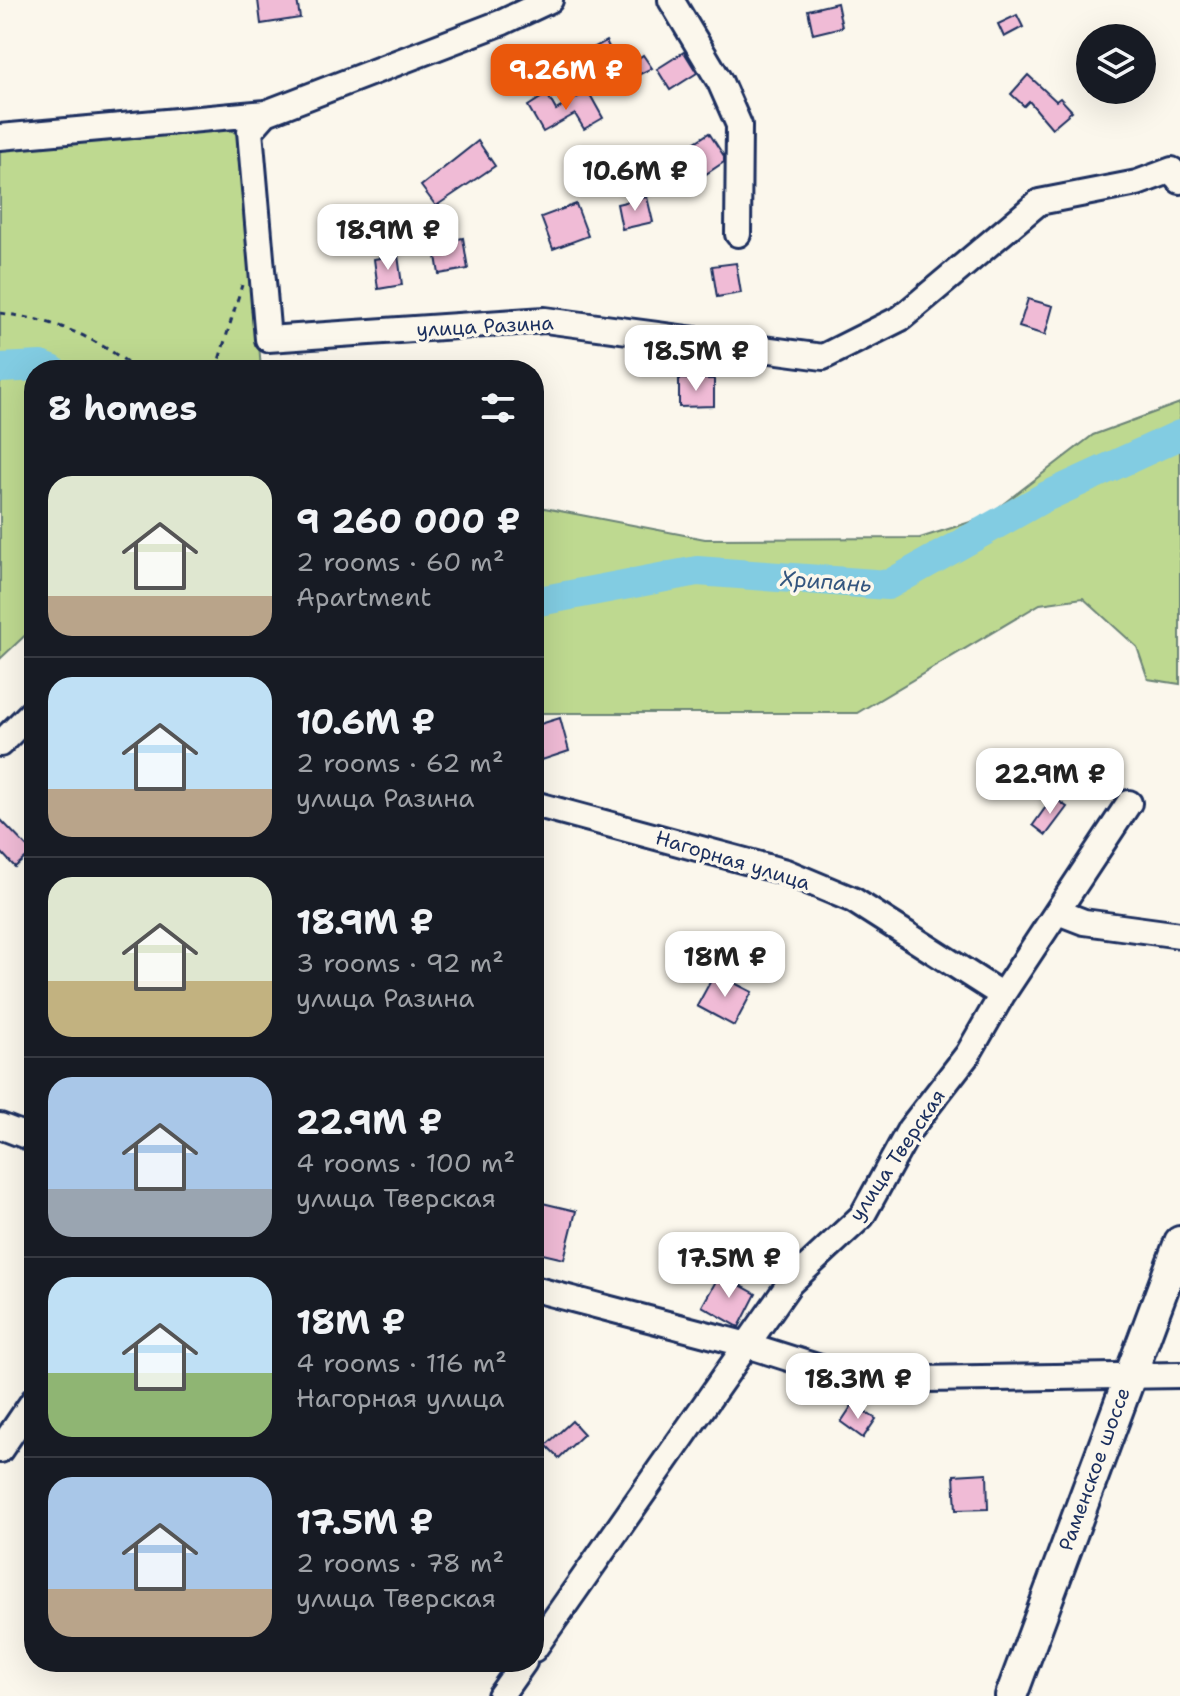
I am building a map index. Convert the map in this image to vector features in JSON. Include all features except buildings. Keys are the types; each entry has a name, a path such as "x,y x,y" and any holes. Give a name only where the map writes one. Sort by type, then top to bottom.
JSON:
{"main road":[{"name":"Раменское шоссе","path":"1011,1696 1180,1242"}],"street":[{"path":"0,137 266,113 419,55 550,0"},
{"path":"671,0 720,82 739,125 738,234"},
{"name":"улица Разина","path":"266,113 250,131 268,339 545,320 823,357 901,318 1039,202 1137,183 1172,170 1180,181"},
{"path":"0,744 24,720"},
{"name":"улица Тверская","path":"544,1634 744,1344 790,1283 862,1216 910,1129 968,1054 1002,995 1129,803"},
{"name":"Нагорная улица","path":"544,807 786,872 853,900 1002,995"},
{"path":"1058,912 1084,922 1180,935"},
{"path":"0,1126 24,1135"},
{"path":"544,1292 744,1344 858,1380 1180,1375"},
{"path":"0,1450 24,1415"},
{"path":"500,1696 517,1672"}],"path":[{"path":"219,360 246,273"},
{"path":"0,313 46,319 104,345 124,360"}],"green space":[{"path":"226,126 244,140 260,360 24,360 24,636 0,659 0,143"},
{"path":"1180,403 1180,684 1148,679 1137,647 1083,598 1040,604 857,713 544,713 544,508 705,539 920,538 986,517 1093,435"}],"waterway":[{"name":"Хрипань","path":"0,368 24,367"},
{"name":"Хрипань","path":"544,600 697,571 888,585 1043,498 1180,435"}]}
